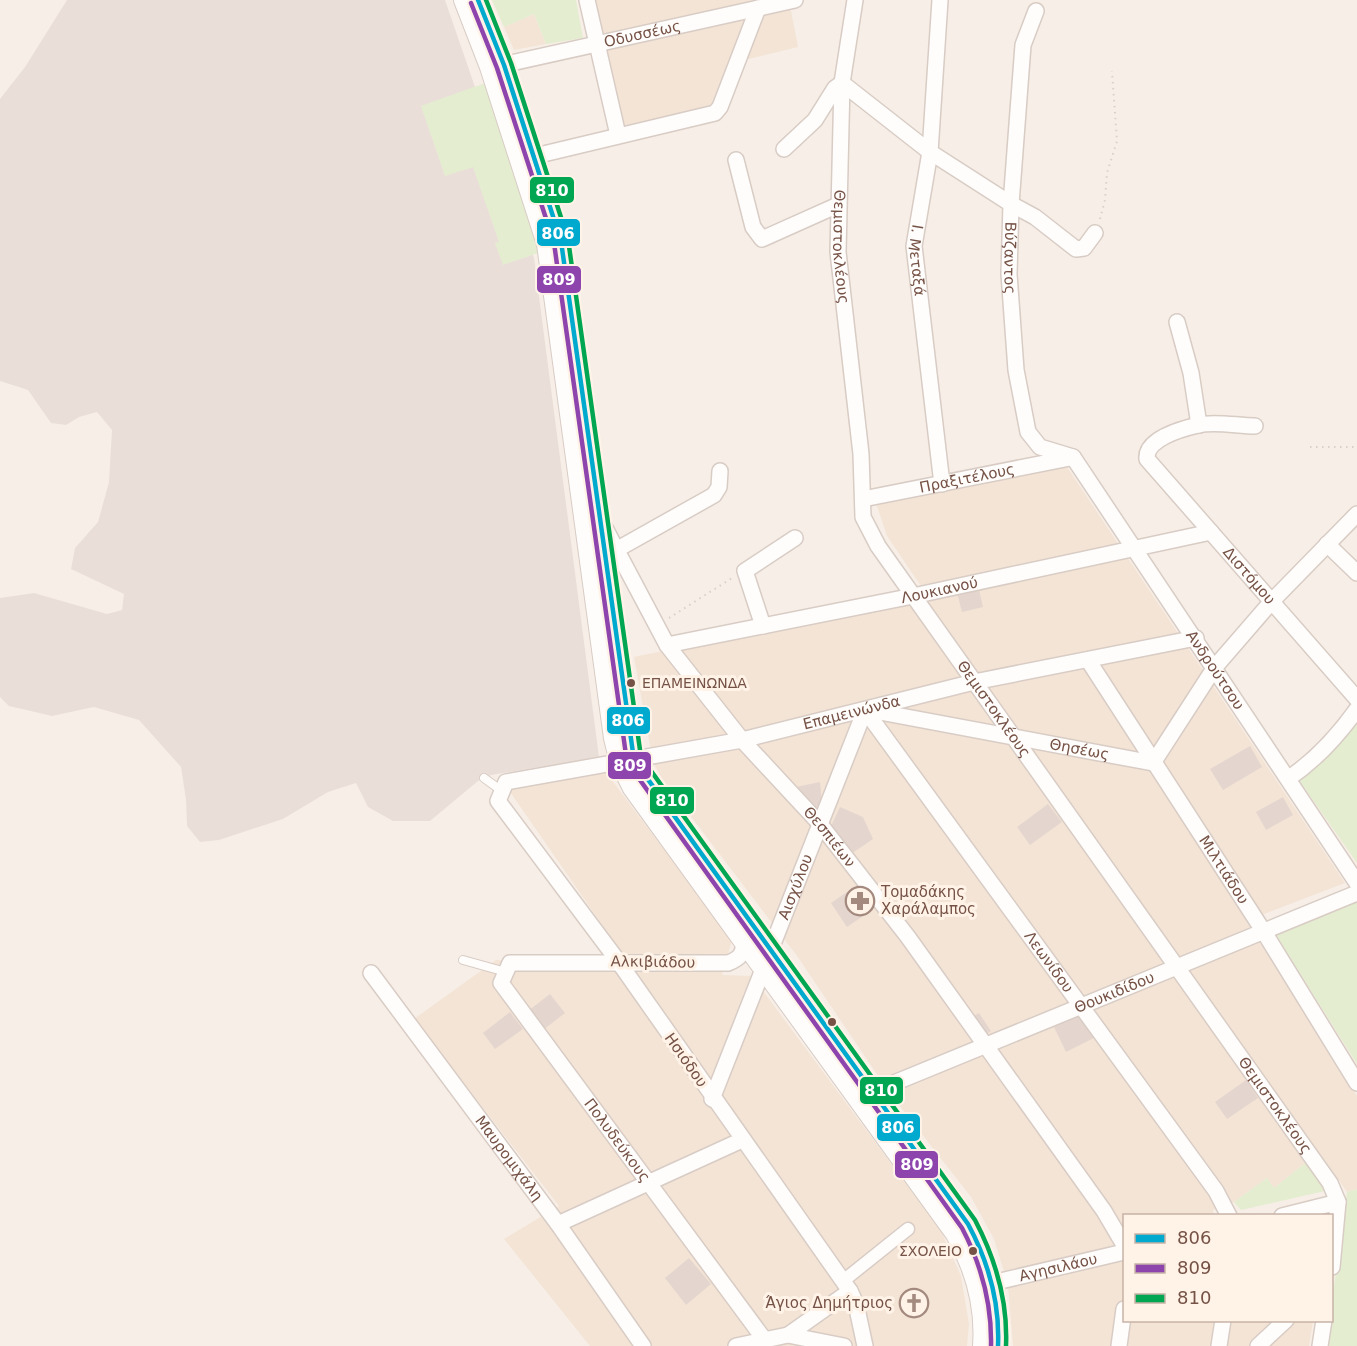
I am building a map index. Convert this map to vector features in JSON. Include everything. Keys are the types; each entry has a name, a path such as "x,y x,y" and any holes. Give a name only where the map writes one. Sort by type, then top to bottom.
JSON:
{"street":[{"path":"464,0 497,66 535,156 563,248 600,517 627,761 768,959 956,1234 969,1259 978,1285 983,1312 983,1346"},
{"path":"478,0 539,215 552,273 605,676 633,788 744,940 768,959 872,1092 968,1224 986,1261 992,1283 998,1310 998,1346"},
{"path":"587,0 618,135"},
{"name":"Οδυσσέως","path":"497,66 597,46 795,0"},
{"name":"Θεμιστοκλέους","path":"855,0 842,83 838,205 839,265 861,454 863,518 869,532 1012,739 1330,1183 1338,1202"},
{"name":"Ι. Μεταξά","path":"940,0 930,152 914,246 942,484"},
{"path":"535,156 714,113 720,107 758,8"},
{"path":"1036,11 1023,45 1011,204 1035,217 1076,249 1084,248 1095,232"},
{"path":"784,149 815,120 835,88 842,83"},
{"name":"Βύζαντος","path":"842,83 930,152 1011,204 1009,274 1016,370 1028,432 1041,447 1073,457"},
{"path":"736,160 752,226 761,239 767,239 838,205"},
{"path":"1177,322 1191,373 1199,425 1255,426"},
{"name":"Διστόμου","path":"1199,425 1155,441 1147,450 1147,460 1273,600 1357,699"},
{"name":"Πραξιτέλους","path":"863,499 1073,457"},
{"name":"Ανδρούτσου","path":"1073,457 1134,550 1196,638 1357,883"},
{"path":"616,550 714,495 719,487 720,471"},
{"path":"1153,763 1215,667 1273,600 1357,514"},
{"name":"Θεσπιέων","path":"600,517 667,645 742,740 820,824 908,938 1104,1211 1123,1242"},
{"name":"Λουκιανού","path":"667,645 913,596 1212,532"},
{"path":"763,626 745,571 795,538"},
{"path":"1327,544 1357,573"},
{"name":"Επαμεινώνδα","path":"504,786 742,740 974,682 1196,638"},
{"name":"Μιλτιάδου","path":"1088,660 1357,1083"},
{"path":"1289,778 1306,767 1329,745 1357,709"},
{"name":"Θησέως","path":"865,710 1012,739 1153,763"},
{"name":"Αισχύλου","path":"712,1099 865,710"},
{"name":"Λεωνίδου","path":"865,710 1216,1191 1228,1214"},
{"name":"Ησιόδου","path":"504,786 498,801 618,961 712,1099 846,1286 856,1304 865,1346"},
{"name":"Θουκιδίδου","path":"872,1092 1357,893"},
{"name":"Αλκιβιάδου","path":"506,972 510,963 547,961 728,963 738,959 743,952 744,940"},
{"name":"Πολυδεύκους","path":"506,972 501,983 764,1342"},
{"name":"Μαυρομιχάλη","path":"371,973 558,1224 643,1346"},
{"path":"558,1224 742,1140"},
{"path":"1285,1214 1338,1202 1333,1256"},
{"path":"736,1346 764,1342 788,1335 908,1229"},
{"name":"Αγησιλάου","path":"992,1283 1123,1252"},
{"path":"1119,1346 1123,1321"},
{"path":"1219,1346 1223,1322"},
{"path":"1258,1346 1284,1322"},
{"path":"1320,1346 1324,1322"},
{"path":"788,1335 844,1346"}],"lane":[{"path":"484,778 504,786"},
{"path":"463,960 506,972"}],"path":[{"path":"1095,232 1104,206 1107,173 1117,141 1112,71"},
{"path":"1310,447 1357,447"},
{"path":"657,626 745,571"}],"shaded area":[{"path":"67,0 445,0 534,258 599,757 491,775 478,781 430,821 393,821 368,807 356,783 328,792 283,819 219,840 200,842 187,826 181,767 139,720 94,707 52,716 9,706 0,697 0,598 34,593 107,614 122,610 124,594 71,569 75,548 98,522 109,482 112,430 97,412 79,417 66,425 51,423 28,390 0,381 0,99 25,67"},
{"path":"594,0 789,0 798,47 728,64 712,108 620,126"},
{"path":"534,14 546,44 514,50 504,27"},
{"path":"1063,461 1345,883 1246,921 1357,1096 1357,1189 1347,1192 1319,1152 1274,1188 1267,1178 1234,1202 1213,1210 1214,1214 1123,1214 1123,1322 1313,1322 1309,1346 1013,1346 1008,1285 994,1239 971,1197 889,1092 797,956 661,777 653,762 634,657 927,595 887,536 876,503"},
{"path":"605,771 732,940 722,975 752,976 941,1231 961,1276 969,1324 967,1346 590,1346 504,1239 559,1206 414,1019 496,960 634,971 508,789"}],"green space":[{"path":"492,0 576,0 583,38 546,44 534,14 504,27"},
{"path":"488,82 544,251 503,265 495,243 499,242 473,167 445,176 421,106"},
{"path":"1357,713 1357,863 1296,776"},
{"path":"1357,900 1357,1064 1273,931"},
{"path":"1309,1160 1326,1185 1325,1191 1241,1210 1234,1202 1267,1178 1274,1188"},
{"path":"1357,1189 1357,1346 1325,1346 1329,1322 1333,1322 1333,1294 1347,1192"}],"building":[{"path":"978,585 983,607 962,612 956,589"},
{"path":"1250,746 1262,767 1223,790 1210,769"},
{"path":"820,782 822,805 813,808 796,787"},
{"path":"1283,797 1293,815 1266,830 1256,812"},
{"path":"1048,804 1062,822 1030,845 1017,827"},
{"path":"840,807 863,817 873,839 851,854 831,826"},
{"path":"859,884 875,908 847,927 831,903"},
{"path":"550,994 565,1013 543,1030 528,1011"},
{"path":"1077,1011 1094,1038 1066,1052 1052,1023"},
{"path":"510,1012 523,1029 495,1049 483,1033"},
{"path":"979,1013 991,1031 981,1038 969,1019"},
{"path":"1246,1080 1258,1098 1227,1119 1215,1102"},
{"path":"689,1258 711,1284 686,1305 665,1278"}],"transit line":[{"name":"806","path":"478,0 504,65 561,241 634,760 968,1224 982,1253 992,1283 997,1314 998,1346"},
{"name":"810","path":"486,0 511,63 568,239 641,757 975,1220 995,1266 1003,1297 1006,1346"},
{"name":"809","path":"471,3 497,68 554,243 627,762 962,1228 975,1256 988,1300 991,1346"}],"place":[{"name":"ΕΠΑΜΕΙΝΩΝΔΑ","path":"631,683"},
{"name":"Τομαδάκης Χαράλαμπος","path":"860,901"},
{"name":"ΣΧΟΛΕΙΟ","path":"973,1251"},
{"name":"Άγιος Δημήτριος","path":"914,1303"}]}
